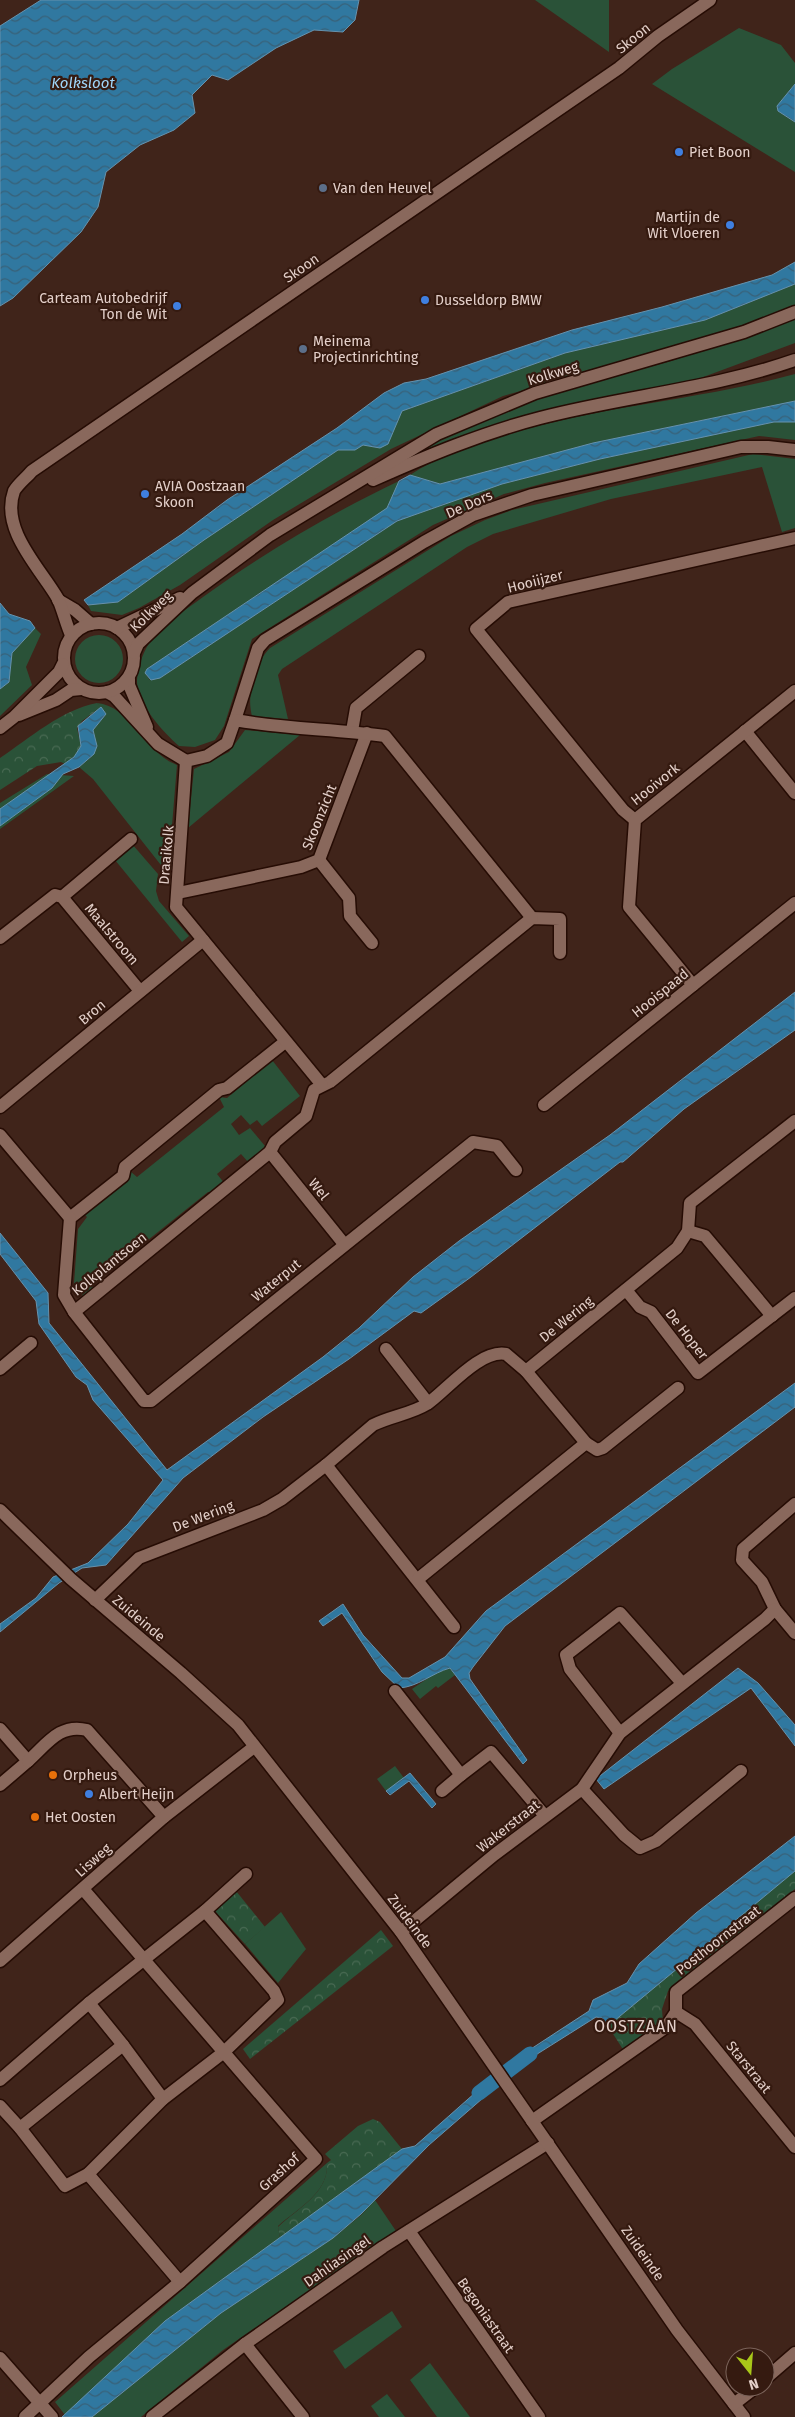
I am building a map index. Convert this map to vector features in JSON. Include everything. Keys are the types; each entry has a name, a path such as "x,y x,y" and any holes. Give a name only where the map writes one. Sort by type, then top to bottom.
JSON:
{"street":[{"name":"Skoon","path":"71,635 58,600 17,542 10,526 8,510 13,492 32,471 619,68 658,36 710,0"},
{"name":"Kolkweg","path":"134,653 138,644 192,592 270,535 415,446 487,412 535,393 744,332 795,312"},
{"name":"Kolkweg","path":"334,497 441,450 539,418 690,388 795,360"},
{"name":"De Dors","path":"235,720 258,648 264,640 424,542 473,515 532,495 741,448 768,447 795,450"},
{"name":"Hooiijzer","path":"635,820 623,810 476,629 508,602 795,538"},
{"name":"Kolkweg","path":"117,628 192,592"},
{"name":"Skoon","path":"58,600 75,610 91,624"},
{"path":"0,728 14,717 63,664 71,635 80,627 91,624 107,624 117,628 127,637 134,653 134,666 129,679 129,685 151,736"},
{"path":"352,731 356,708 420,656"},
{"path":"63,664 70,680 82,690"},
{"path":"14,717 56,700 72,690 82,690 94,694 107,692 129,679"},
{"name":"Hooivork","path":"693,985 629,907 635,820 795,691"},
{"path":"107,692 114,696 158,744 186,761 207,756 226,743 235,720 385,736 532,918"},
{"path":"745,731 795,793"},
{"name":"Skoonzicht","path":"178,893 301,867 319,860 367,733"},
{"name":"Draaikolk","path":"186,761 176,906 285,1042 322,1084"},
{"path":"0,938 55,895 62,897 131,839"},
{"path":"319,860 349,898 350,916 372,943"},
{"name":"Maalstroom","path":"62,897 140,991"},
{"name":"Hooispaad","path":"544,1105 795,903"},
{"path":"270,1152 275,1142 306,1116 314,1090 322,1084 330,1082 532,918 560,919 560,953"},
{"name":"Bron","path":"0,1107 202,940"},
{"path":"0,1135 70,1218 123,1176 125,1167 219,1090 227,1088 285,1042"},
{"path":"626,1290 677,1248 688,1231 690,1203 795,1121"},
{"name":"Waterput","path":"74,1312 144,1401 151,1401 473,1142 497,1146 516,1170"},
{"name":"Kolkplantsoen","path":"70,1218 64,1295 74,1312 270,1152"},
{"name":"Wel","path":"270,1152 344,1244"},
{"path":"688,1231 705,1236 772,1316"},
{"name":"De Hoper","path":"626,1290 640,1307 651,1312 698,1373 795,1298"},
{"name":"De Wering","path":"526,1371 626,1290"},
{"path":"0,1369 31,1343"},
{"path":"386,1349 428,1403"},
{"name":"De Wering","path":"94,1600 139,1558 263,1510 282,1499 326,1465 373,1424 389,1417 414,1411 428,1403 464,1372 492,1354 506,1354 526,1371 586,1443"},
{"path":"418,1579 586,1443 597,1450 603,1448 678,1388"},
{"path":"326,1465 418,1579 454,1627"},
{"path":"795,1504 744,1549 742,1560 762,1582 775,1609 795,1633"},
{"name":"Zuideinde","path":"0,1510 94,1600 223,1710 254,1747 401,1932 677,2330 744,2417"},
{"name":"Wakerstraat","path":"401,1932 545,1816 582,1789 620,1733 765,1620 775,1609"},
{"path":"620,1733 570,1669 566,1655 620,1613 682,1683"},
{"path":"395,1691 461,1775"},
{"path":"0,1785 58,1733 75,1727 87,1730 164,1817"},
{"path":"0,1729 28,1761"},
{"name":"Lisweg","path":"0,1961 164,1817 254,1747"},
{"path":"442,1791 491,1752 545,1816"},
{"path":"582,1789 624,1835 640,1848 656,1841 741,1771"},
{"path":"0,2080 89,2003 205,1910 246,1874"},
{"name":"Grashof","path":"25,2417 46,2411 89,2357 180,2282 316,2159 83,1889"},
{"name":"Posthoornstraat","path":"532,2121 666,2027 676,2012 676,1992 795,1898"},
{"path":"0,2106 20,2128 65,2186 88,2174 163,2099 224,2052 278,2000 274,1991 205,1910"},
{"path":"89,2003 163,2099"},
{"name":"Starstraat","path":"676,2012 695,2024 795,2147"},
{"path":"20,2128 123,2045"},
{"name":"Dahliasingel","path":"152,2417 245,2344 409,2231 548,2143"},
{"path":"88,2174 180,2282"},
{"name":"Begoniastraat","path":"409,2231 539,2417"},
{"path":"245,2344 303,2417"},
{"path":"775,2371 795,2353"},
{"path":"0,2358 46,2411"},
{"path":"734,2404 743,2397"}],"green space":[{"path":"535,0 609,0 609,52"},
{"path":"739,28 781,45 795,63 795,84 777,106 778,111 795,122 795,172 652,84 672,69"},
{"path":"795,284 795,307 677,348 503,396 391,449 273,520 180,585 139,608 122,615 91,611 88,605 118,602 204,540 338,450 355,450 363,445 380,448 402,411 565,353 705,320"},
{"path":"795,319 795,343 698,379 569,405 460,436 412,458 410,453 535,398 671,361"},
{"path":"795,374 795,401 593,443 440,484 410,475 450,454 531,428 606,411 720,391"},
{"path":"774,422 795,422 795,440 759,436 545,483 504,494 433,525 252,639 224,726 215,740 195,747 179,746 158,725 141,698 137,680 142,658 153,638 170,621 226,580 274,549 323,520 399,481 388,508 147,669 145,673 150,680 160,678 397,521 502,484 600,459"},
{"path":"753,454 795,459 795,528 782,532 762,467 611,499 493,534 467,547 282,669 278,675 288,719 252,716 250,699 253,680 260,662 270,648 451,536 512,510"},
{"path":"35,628 41,634 26,667 32,685 0,716 0,689 9,682 12,653"},
{"path":"99,635 108,637 116,642 121,650 123,659 121,668 116,676 108,681 99,683 90,681 82,676 77,668 75,659 77,650 82,642 90,637"},
{"path":"97,703 109,706 119,712 156,751 177,765 168,874 93,779 79,767 90,758 97,746 93,730 106,714"},
{"path":"97,703 101,707 82,721 77,728 81,746 74,757 65,764 61,762 37,766 0,790 0,758 58,718"},
{"path":"245,730 300,735 188,828 194,769 229,752"},
{"path":"47,774 74,776 0,829 0,803"},
{"path":"132,844 158,874 156,891 159,901 189,936 182,942 115,860"},
{"path":"272,1060 300,1096 262,1126 257,1120 250,1125 241,1115 231,1124 239,1135 250,1128 265,1146 249,1163 241,1154 217,1174 225,1184 214,1193 208,1192 93,1284 93,1291 82,1296 83,1292 77,1290 74,1283 78,1229 87,1217 84,1214 128,1180 130,1171 137,1177 224,1107 219,1097 227,1098"},
{"path":"450,1668 455,1675 438,1688 436,1686 420,1699 412,1689 437,1672"},
{"path":"395,1766 404,1778 386,1791 377,1779"},
{"path":"795,1871 795,1889 668,1991 662,2009 663,2024 624,2051 608,2026"},
{"path":"236,1891 265,1927 245,1944 214,1910"},
{"path":"281,1912 306,1949 278,1983 245,1944"},
{"path":"381,1930 393,1946 250,2059 243,2049"},
{"path":"373,2119 380,2122 402,2149 280,2238 278,2227 311,2199 323,2183 327,2163 331,2160 325,2154 358,2126"},
{"path":"327,2163 326,2174 318,2191 278,2226 280,2238 165,2321 65,2415 55,2402"},
{"path":"375,2200 396,2231 223,2350 141,2417 92,2417 221,2313 333,2238 361,2215"},
{"path":"392,2311 402,2327 345,2369 333,2351"},
{"path":"430,2363 470,2417 437,2417 410,2380"},
{"path":"387,2394 405,2417 379,2417 371,2406"}],"water":[{"name":"Kolksloot","path":"41,0 359,0 355,20 343,32 314,30 276,48 228,80 212,75 192,95 195,113 174,130 140,145 106,172 98,207 81,232 13,298 0,306 0,26"},
{"path":"795,84 795,122 778,111 777,106"},
{"path":"795,262 795,284 705,320 565,353 402,411 388,444 380,448 363,445 355,450 338,450 204,540 118,602 88,605 84,600 182,534 227,500 337,428 384,393 404,383 426,379 572,330 662,307 772,275"},
{"path":"795,401 795,422 774,422 600,459 502,484 397,521 160,678 151,680 145,673 147,669 387,508 399,481 410,475 440,484 593,443"},
{"path":"0,603 9,614 30,621 35,628 12,653 9,682 0,689"},
{"path":"101,707 106,714 93,730 97,746 94,754 79,767 63,774 52,788 0,826 0,809 74,757 81,746 78,726"},
{"path":"795,992 795,1030 684,1109 623,1162 620,1162 471,1277 421,1313 414,1311 349,1359 263,1417 183,1478 106,1565 82,1568 59,1583 0,1632 0,1624 36,1598 53,1577 88,1563 128,1524 163,1480 93,1400 87,1385 76,1377 39,1324 36,1301 0,1254 0,1233 48,1293 49,1323 167,1470 323,1357 359,1328 413,1277 459,1241 610,1135"},
{"path":"795,1383 795,1407 505,1626 473,1667 469,1673 470,1679 527,1760 523,1764 450,1668 419,1683 399,1688 382,1672 342,1613 323,1626 319,1621 343,1604 363,1635 402,1678 409,1678 445,1657 486,1611"},
{"path":"738,1668 758,1683 795,1725 795,1746 751,1688 604,1789 596,1779"},
{"path":"410,1773 436,1804 432,1808 409,1781 390,1795 386,1791"},
{"path":"795,1836 795,1871 608,2026 602,2018 596,2017 515,2068 511,2062 589,2011 593,2000 627,1983 639,1964 696,1913"},
{"path":"493,2077 498,2085 429,2145 361,2214 333,2238 221,2313 92,2417 62,2417 165,2321 402,2149 415,2146"}],"waterway":[{"path":"479,2093 530,2054"}],"place":[{"name":"Piet Boon","path":"679,152"},
{"name":"Van den Heuvel","path":"323,188"},
{"name":"Martijn de Wit Vloeren","path":"730,225"},
{"name":"Dusseldorp BMW","path":"425,300"},
{"name":"Carteam Autobedrijf Ton de Wit","path":"177,306"},
{"name":"Meinema Projectinrichting","path":"303,349"},
{"name":"AVIA Oostzaan Skoon","path":"145,494"},
{"name":"Orpheus","path":"53,1775"},
{"name":"Albert Heijn","path":"89,1794"},
{"name":"Het Oosten","path":"35,1817"}],"district":[{"name":"OOSTZAAN","path":"636,2026"}]}
